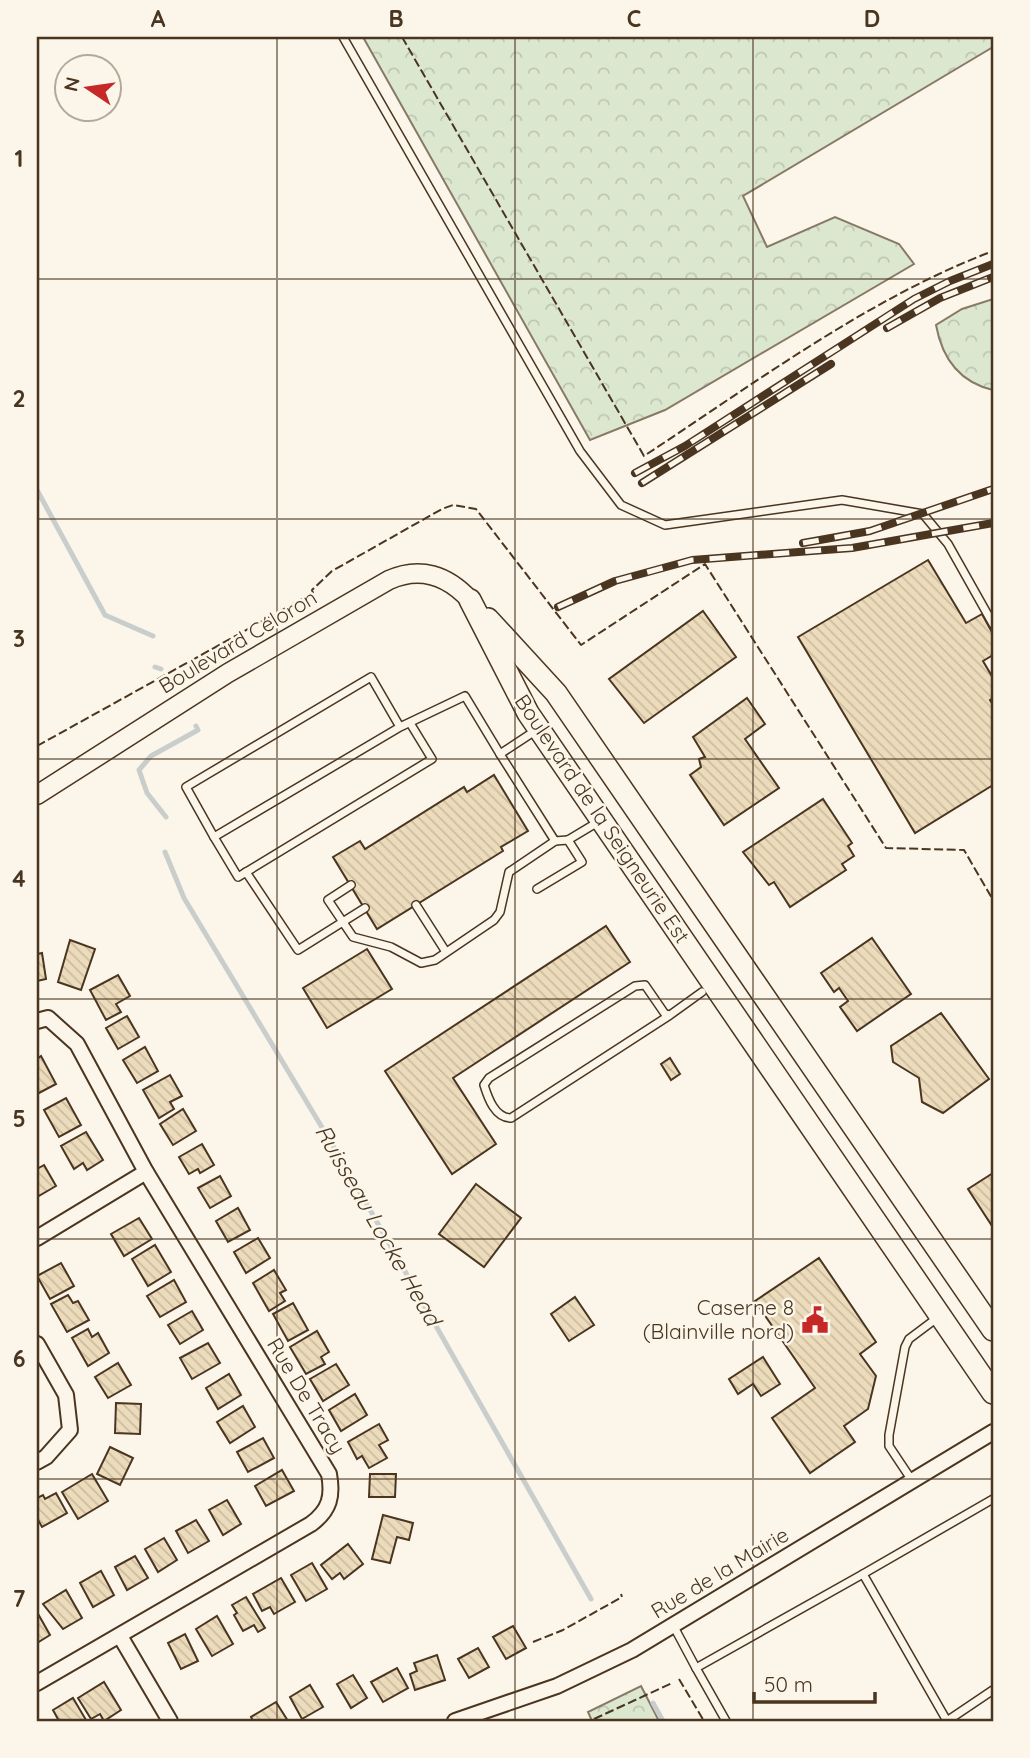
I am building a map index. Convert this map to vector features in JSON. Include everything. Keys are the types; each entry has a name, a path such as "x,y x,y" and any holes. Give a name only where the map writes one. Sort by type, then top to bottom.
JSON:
{"main road":[{"name":"Boulevard de la Seigneurie Est","path":"470,600 538,729 993,1393"},
{"name":"Boulevard de la Seigneurie Est","path":"470,600 556,693 993,1330"},
{"path":"601,820 631,800"},
{"path":"723,999 752,979"},
{"path":"758,1048 786,1029"},
{"path":"832,1158 862,1138"},
{"path":"862,1201 891,1181"}],"street":[{"name":"Boulevard Céloron","path":"37,794 219,678 389,580 412,573 431,574 456,586 470,600"},
{"name":"Rue De Tracy","path":"37,1021 48,1018 77,1044 146,1172 329,1474 332,1489 328,1507 311,1524 37,1683"},
{"path":"37,1238 146,1172"},
{"path":"37,1344 66,1395 70,1430 46,1457 37,1462"},
{"name":"Rue de la Mairie","path":"455,1721 476,1719 585,1674 673,1625 993,1432"},
{"path":"120,1636 170,1721"}],"lane":[{"path":"343,37 580,451 621,505 665,525 842,500 923,514 948,544 993,624"},
{"path":"400,727 371,677 186,788 238,877 432,759 410,723"},
{"path":"214,837 400,727 465,696 555,841"},
{"path":"500,754 538,729"},
{"path":"351,886 328,900 353,937 391,947 421,963 435,960 498,916 509,872 555,841 568,840 601,820"},
{"path":"537,889 582,862 568,840"},
{"path":"246,872 298,950 365,908"},
{"path":"416,905 446,952"},
{"path":"670,1015 662,1010 645,985 635,986 489,1078 484,1085 487,1095 499,1114 511,1118 670,1015 702,992"},
{"path":"913,1482 889,1446 889,1435 906,1343 940,1316"},
{"path":"696,1668 993,1500"},
{"path":"863,1574 947,1721 993,1690"},
{"path":"673,1625 726,1721"}],"green space":[{"path":"363,37 993,37 993,47 743,196 767,247 835,217 899,244 914,264 665,410 590,440"},
{"path":"993,299 993,390 971,381 954,367 943,348 936,325 962,309"},
{"path":"641,1686 659,1721 592,1721 588,1712"}],"building":[{"path":"928,560 966,623 982,614 993,634 993,655 983,661 993,678 993,698 990,700 993,705 993,785 915,833 798,637"},
{"path":"703,611 736,657 644,723 609,679"},
{"path":"747,698 765,724 745,739 779,788 724,825 690,775 701,767 699,759 705,757 693,737"},
{"path":"494,775 528,831 501,847 503,851 377,929 333,857 360,841 365,849 464,787 467,792"},
{"path":"823,799 852,843 848,846 854,856 842,864 846,870 790,907 774,882 769,885 743,852"},
{"path":"606,926 630,962 453,1078 496,1144 452,1174 385,1071"},
{"path":"872,938 911,994 857,1031 840,1007 848,1001 839,988 834,992 821,973"},
{"path":"70,940 95,949 81,990 58,982"},
{"path":"367,949 392,989 327,1028 303,988"},
{"path":"42,953 46,979 37,981 37,954"},
{"path":"118,975 130,996 116,1004 121,1012 106,1020 90,990"},
{"path":"941,1013 989,1079 943,1113 922,1102 919,1078 893,1062 891,1046"},
{"path":"127,1016 139,1037 118,1049 106,1028"},
{"path":"145,1047 158,1071 137,1083 123,1060"},
{"path":"41,1056 56,1084 37,1094 37,1059"},
{"path":"670,1058 680,1074 671,1080 661,1064"},
{"path":"170,1075 182,1096 170,1102 174,1109 159,1118 143,1090"},
{"path":"66,1098 81,1125 59,1137 44,1110"},
{"path":"183,1109 196,1131 173,1145 160,1124"},
{"path":"86,1132 103,1160 87,1170 83,1163 74,1169 61,1146"},
{"path":"202,1144 214,1165 200,1173 198,1169 189,1174 179,1157"},
{"path":"44,1165 56,1186 37,1197 37,1169"},
{"path":"993,1173 993,1226 992,1226 968,1189"},
{"path":"220,1176 231,1196 210,1208 198,1188"},
{"path":"476,1184 521,1218 484,1267 439,1234"},
{"path":"238,1208 250,1230 228,1242 216,1221"},
{"path":"139,1218 152,1239 124,1256 111,1234"},
{"path":"258,1238 270,1258 246,1273 234,1252"},
{"path":"155,1245 171,1272 148,1286 132,1259"},
{"path":"819,1258 876,1342 860,1354 876,1376 868,1409 844,1426 855,1442 810,1473 772,1418 815,1388 755,1301"},
{"path":"61,1263 74,1286 50,1299 37,1276"},
{"path":"274,1270 286,1290 280,1293 285,1301 269,1311 253,1283"},
{"path":"174,1280 186,1302 160,1317 147,1296"},
{"path":"68,1295 73,1303 78,1301 89,1320 67,1332 51,1304"},
{"path":"575,1297 594,1325 569,1341 551,1314"},
{"path":"293,1303 308,1330 288,1341 273,1314"},
{"path":"192,1311 203,1330 180,1344 168,1325"},
{"path":"88,1329 92,1337 98,1333 109,1353 88,1366 72,1338"},
{"path":"317,1331 329,1352 321,1357 325,1364 306,1374 290,1347"},
{"path":"208,1343 220,1363 192,1379 180,1358"},
{"path":"763,1357 780,1384 761,1396 753,1384 738,1394 729,1379"},
{"path":"118,1363 131,1385 108,1398 95,1377"},
{"path":"336,1364 349,1385 323,1401 310,1379"},
{"path":"229,1374 241,1395 218,1409 206,1388"},
{"path":"355,1394 367,1415 341,1431 329,1410"},
{"path":"116,1403 141,1404 140,1434 115,1433"},
{"path":"243,1406 255,1427 230,1443 217,1422"},
{"path":"379,1424 388,1440 379,1445 387,1458 369,1468 362,1456 357,1459 348,1442"},
{"path":"263,1438 274,1458 248,1472 237,1452"},
{"path":"110,1447 133,1458 120,1485 97,1474"},
{"path":"282,1470 294,1491 266,1506 255,1486"},
{"path":"92,1474 108,1501 78,1519 62,1492"},
{"path":"370,1474 396,1474 395,1497 369,1497"},
{"path":"56,1493 67,1513 42,1527 37,1518 37,1498 43,1495 45,1499"},
{"path":"227,1500 241,1524 223,1535 209,1510"},
{"path":"383,1515 413,1523 409,1540 397,1537 390,1563 372,1559"},
{"path":"196,1520 209,1541 188,1553 176,1531"},
{"path":"164,1538 177,1560 158,1572 145,1549"},
{"path":"348,1544 363,1564 344,1579 340,1573 332,1579 321,1565"},
{"path":"135,1556 148,1578 127,1590 115,1567"},
{"path":"312,1563 327,1589 306,1601 291,1575"},
{"path":"101,1571 114,1595 93,1607 80,1583"},
{"path":"281,1578 295,1602 274,1614 270,1607 262,1611 253,1594"},
{"path":"66,1590 82,1618 63,1629 43,1604"},
{"path":"246,1597 265,1628 258,1632 254,1625 243,1631 234,1615 237,1613 232,1605"},
{"path":"37,1612 50,1635 37,1643"},
{"path":"217,1616 233,1644 212,1656 196,1629"},
{"path":"513,1626 526,1648 506,1659 493,1637"},
{"path":"185,1634 198,1661 181,1669 168,1643"},
{"path":"478,1648 489,1667 469,1678 458,1659"},
{"path":"437,1655 445,1680 415,1690 410,1674 417,1671 414,1663"},
{"path":"397,1668 408,1688 383,1702 371,1682"},
{"path":"353,1675 367,1698 351,1708 337,1684"},
{"path":"104,1682 121,1710 104,1721 100,1714 91,1719 78,1698"},
{"path":"310,1685 323,1707 302,1719 290,1697"},
{"path":"73,1698 86,1720 59,1721 53,1710"},
{"path":"276,1702 288,1721 253,1721 251,1717"}],"waterway":[{"name":"Ruisseau Locke Head","path":"37,490 105,615 153,636"},
{"name":"Ruisseau Locke Head","path":"155,667 161,669"},
{"name":"Ruisseau Locke Head","path":"166,817 147,793 139,770 151,756 198,730 196,726"},
{"name":"Ruisseau Locke Head","path":"165,852 184,898 344,1164 591,1599"},
{"name":"Ruisseau Locke Head","path":"653,1703 663,1721"}],"railway":[{"path":"635,473 685,446 914,299 993,264"},
{"path":"887,328 940,298 993,277"},
{"path":"642,483 831,364"},
{"path":"803,543 870,531 993,489"},
{"path":"558,607 615,581 692,560 852,548 993,523"}],"fence":[{"path":"402,37 644,456 857,317 947,270 993,251"},
{"path":"37,746 313,593 312,590 332,571 453,505 476,509 581,645 705,564 886,848 964,850 993,900"},
{"path":"533,1642 563,1630 622,1597 621,1594"},
{"path":"679,1679 704,1721"},
{"path":"594,1719 672,1683"}],"place":[{"name":"Caserne 8 (Blainville nord)","path":"815,1320"}]}
